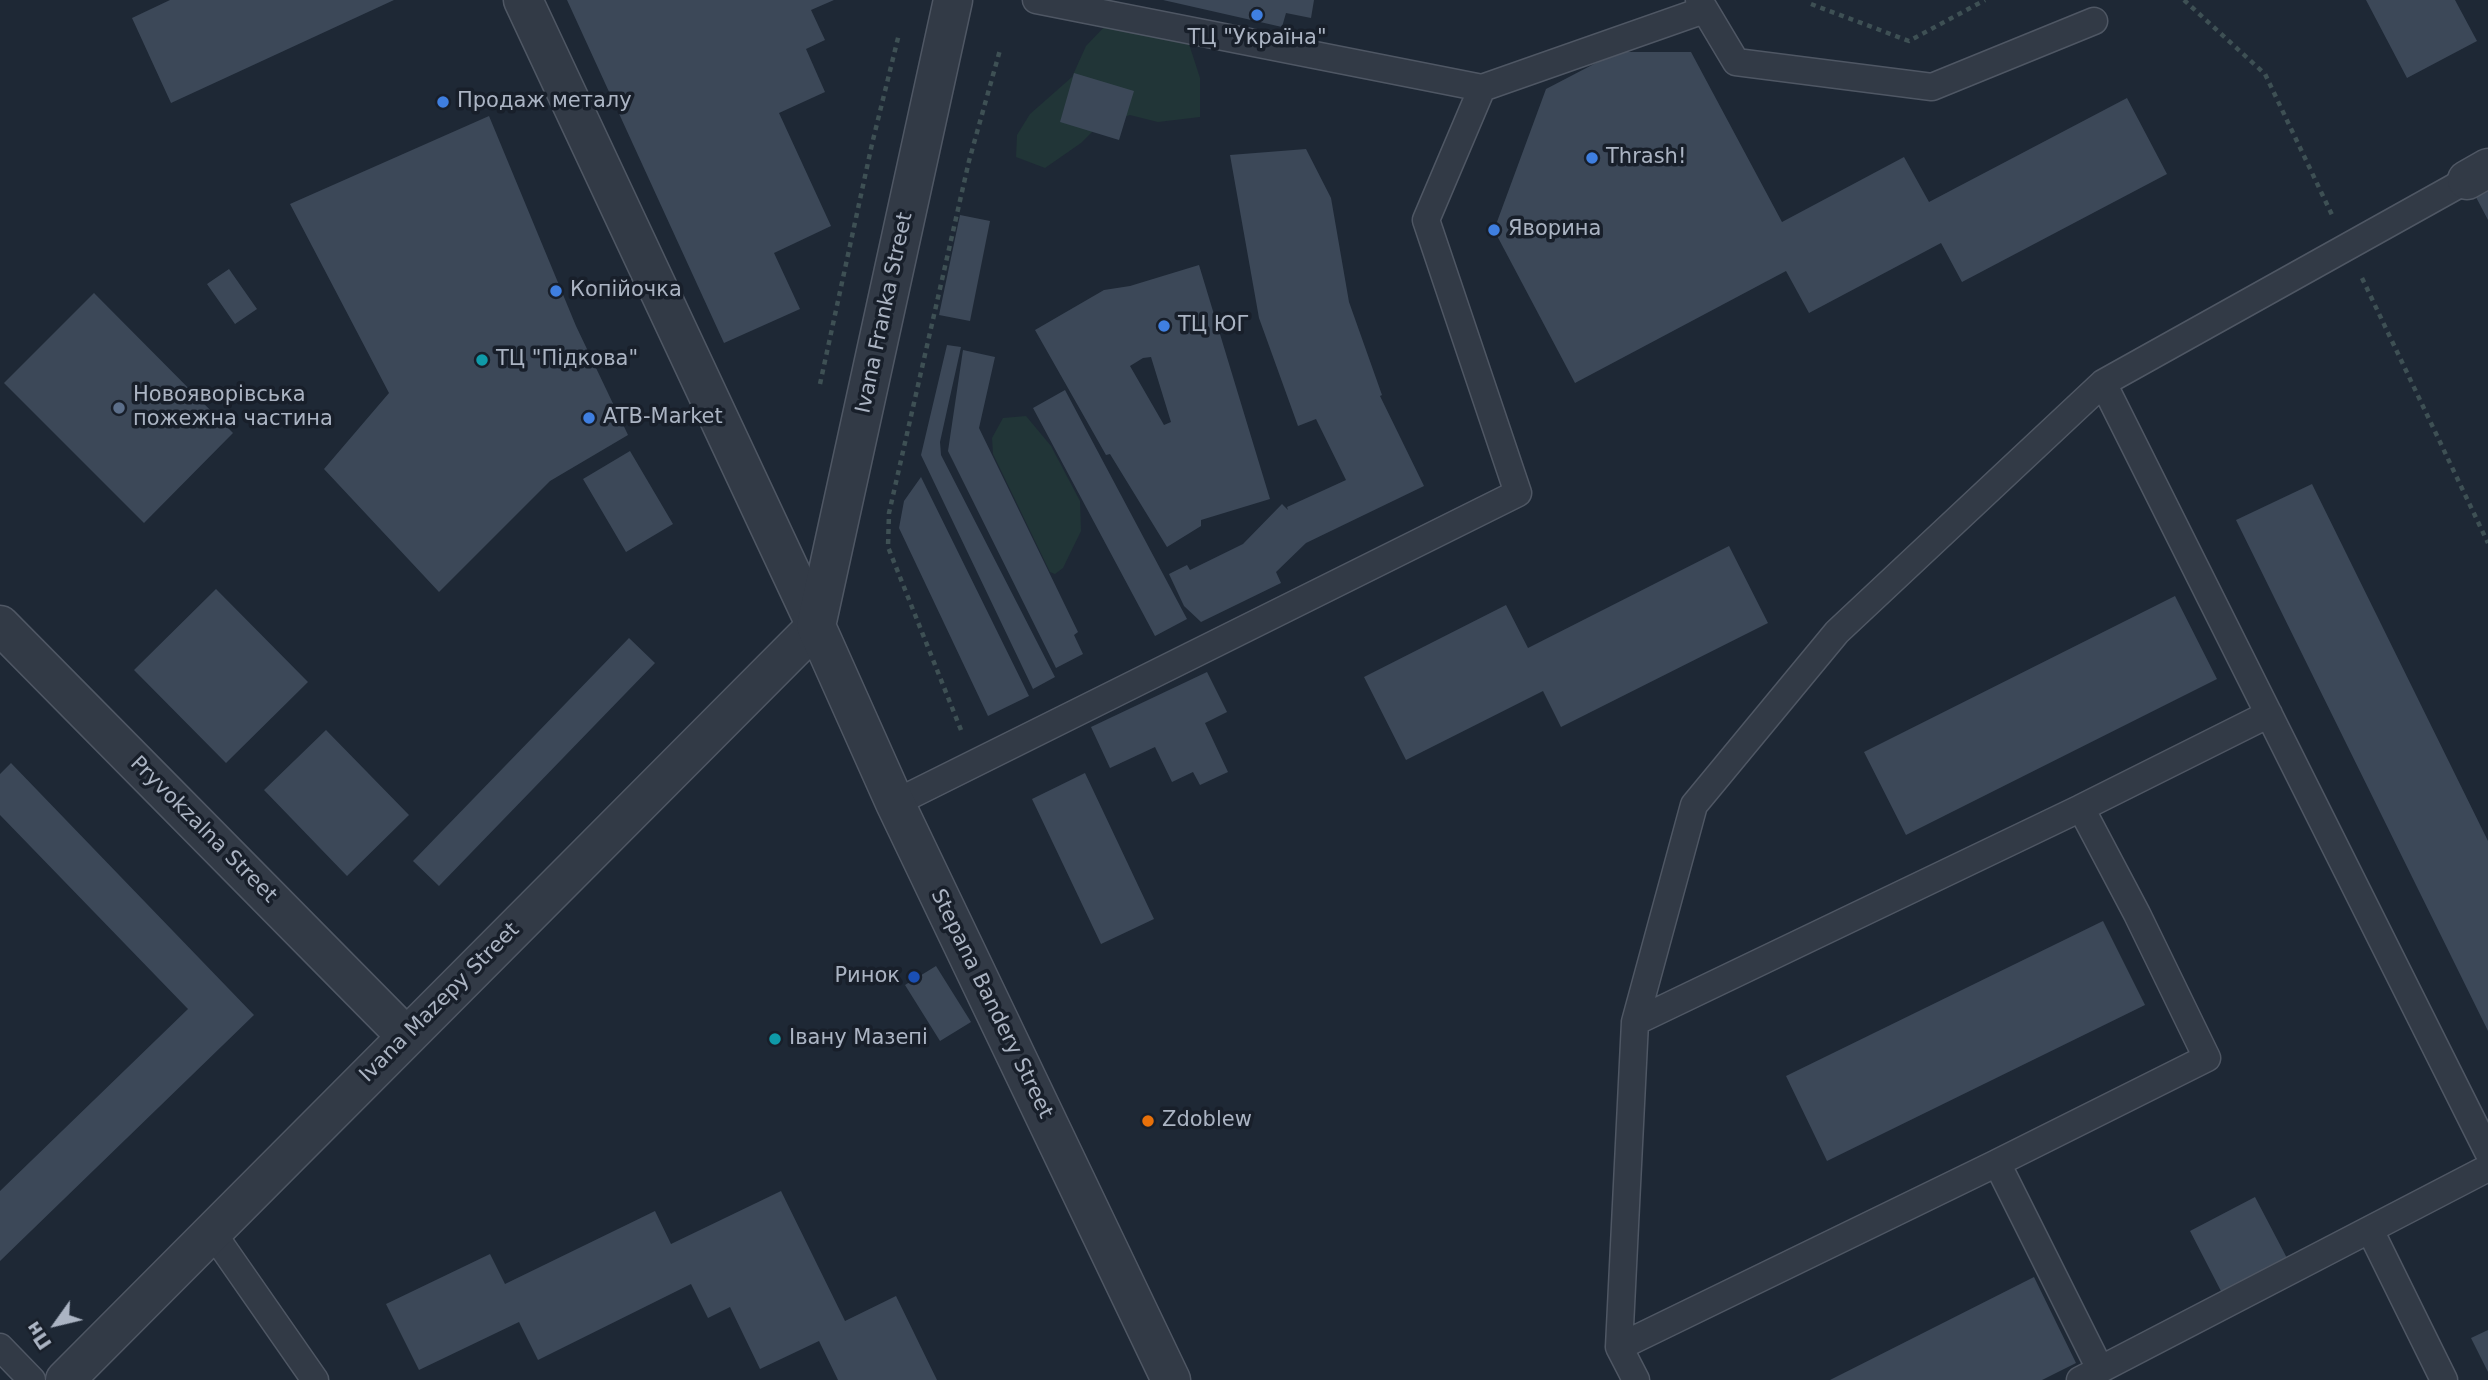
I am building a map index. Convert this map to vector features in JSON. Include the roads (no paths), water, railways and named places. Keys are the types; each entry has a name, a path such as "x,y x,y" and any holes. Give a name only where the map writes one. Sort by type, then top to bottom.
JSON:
{"street":[{"name":"Stepana Bandery Street","path":"523,0 816,626 895,803 1171,1380"},
{"name":"Ivana Franka Street","path":"816,626 953,0"},
{"name":"Pryvokzalna Street","path":"0,625 406,1036"},
{"name":"Ivana Mazepy Street","path":"65,1380 816,626"}],"lane":[{"path":"1036,0 1482,88 1701,5 1736,61 1932,86 2095,21"},
{"path":"895,803 1518,493 1426,220 1482,88"},
{"path":"1636,1380 1619,1347 1635,1023 1693,806 1837,632 2103,383 2478,174"},
{"path":"2103,383 2488,1152"},
{"path":"1635,1023 2269,715"},
{"path":"1619,1347 2207,1058 2137,914 2081,808"},
{"path":"1997,1163 2090,1375 2488,1168"},
{"path":"2370,1230 2444,1380"},
{"path":"212,1232 315,1380"},
{"path":"0,1347 32,1380"}],"place":[{"name":"ТЦ \"Україна\"","path":"1257,15"},
{"name":"Продаж металу","path":"443,102"},
{"name":"Thrash!","path":"1592,158"},
{"name":"Яворина","path":"1494,230"},
{"name":"Копійочка","path":"556,291"},
{"name":"ТЦ ЮГ","path":"1164,326"},
{"name":"ТЦ \"Підкова\"","path":"482,360"},
{"name":"Новояворівська пожежна частина","path":"119,408"},
{"name":"ATB-Market","path":"589,418"},
{"name":"Ринок","path":"914,977"},
{"name":"Івану Мазепі","path":"775,1039"},
{"name":"Zdoblew","path":"1148,1121"}]}
